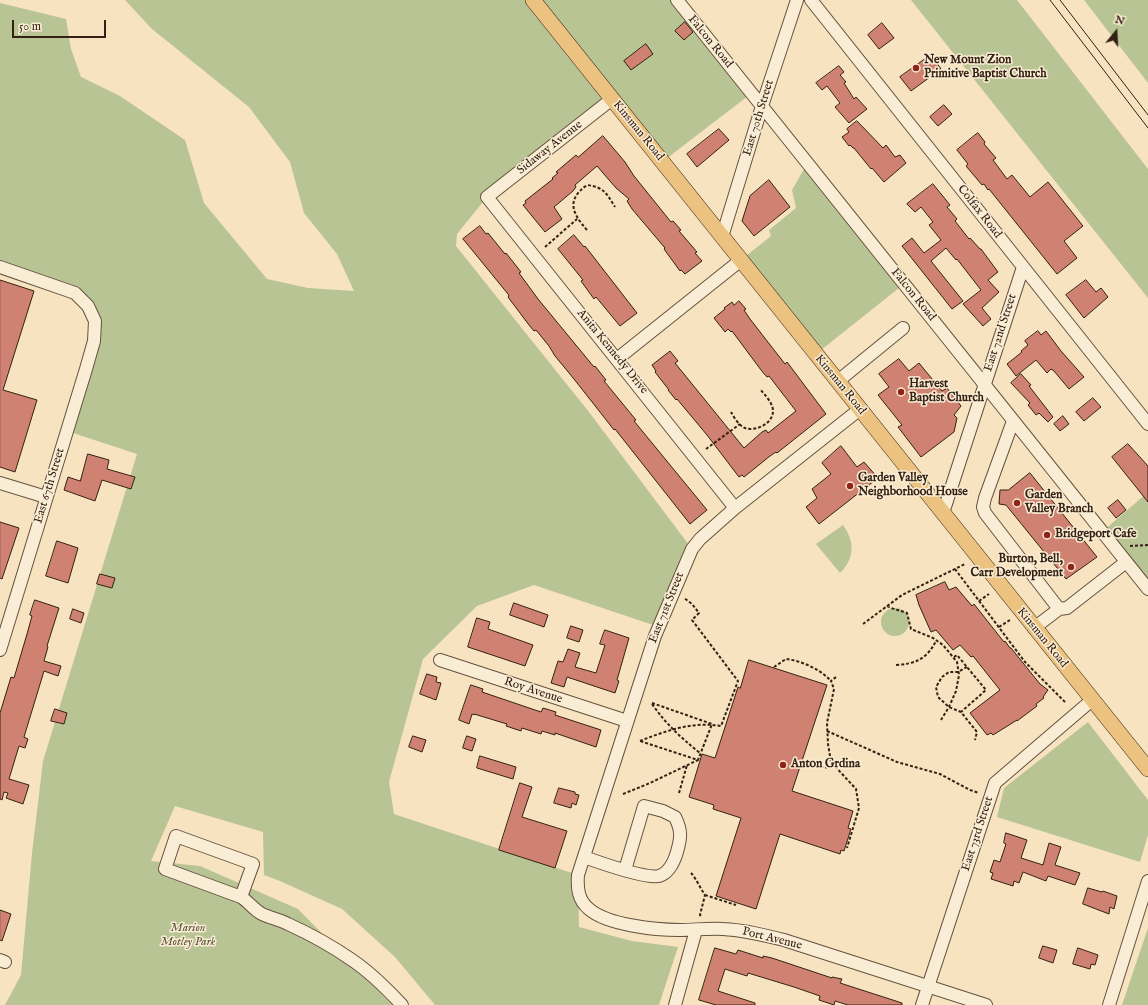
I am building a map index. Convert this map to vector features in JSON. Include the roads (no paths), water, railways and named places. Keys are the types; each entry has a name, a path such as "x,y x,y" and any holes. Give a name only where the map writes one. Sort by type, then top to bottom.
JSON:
{"main road":[{"name":"Kinsman Road","path":"533,0 1148,769"}],"street":[{"name":"Falcon Road","path":"677,0 1148,589"},
{"name":"East 70th Street","path":"722,237 762,106 797,0"},
{"name":"Colfax Road","path":"811,0 1148,424"},
{"name":"Sidaway Avenue","path":"487,197 612,99"},
{"name":"Anita Kennedy Drive","path":"487,197 735,508"},
{"path":"617,359 741,260"},
{"name":"East 67th Street","path":"0,267 75,293 88,306 94,322 94,341 92,348 0,650"},
{"name":"East 72nd Street","path":"943,513 1023,267"},
{"path":"838,381 903,328"},
{"name":"East 71st Street","path":"578,875 655,636 692,549 700,539 735,508 860,409"},
{"path":"1014,421 984,498 983,507 985,513 1059,609"},
{"path":"0,482 46,497"},
{"path":"1034,628 1059,609 1067,608 1126,562"},
{"name":"Roy Avenue","path":"440,660 627,720"},
{"name":"East 73rd Street","path":"922,1005 995,784 1092,700"},
{"path":"584,857 625,870 640,874 658,876 670,868 677,851 681,834 675,817 663,811 644,806 625,870"},
{"path":"241,897 253,864 176,836 164,869 241,897 254,909 263,914 286,923 330,946 353,960 402,1005"},
{"name":"Port Avenue","path":"578,875 577,887 580,898 587,908 605,918 631,925 660,930 699,925 752,932 784,940 986,1005"},
{"path":"1109,1005 1148,881"},
{"path":"675,1005 699,925"}],"tram line":[{"path":"1050,0 1148,128"},
{"path":"1060,0 1148,115"}],"place":[{"name":"New Mount Zion Primitive Baptist Church","path":"916,68"},
{"name":"Harvest Baptist Church","path":"901,392"},
{"name":"Garden Valley Neighborhood House","path":"850,486"},
{"name":"Garden Valley Branch","path":"1017,503"},
{"name":"Bridgeport Cafe","path":"1047,535"},
{"name":"Burton, Bell, Carr Development","path":"1071,567"},
{"name":"Anton Grdina","path":"783,765"}],"park label":[{"name":"Marion Motley Park","path":"188,936"}]}
